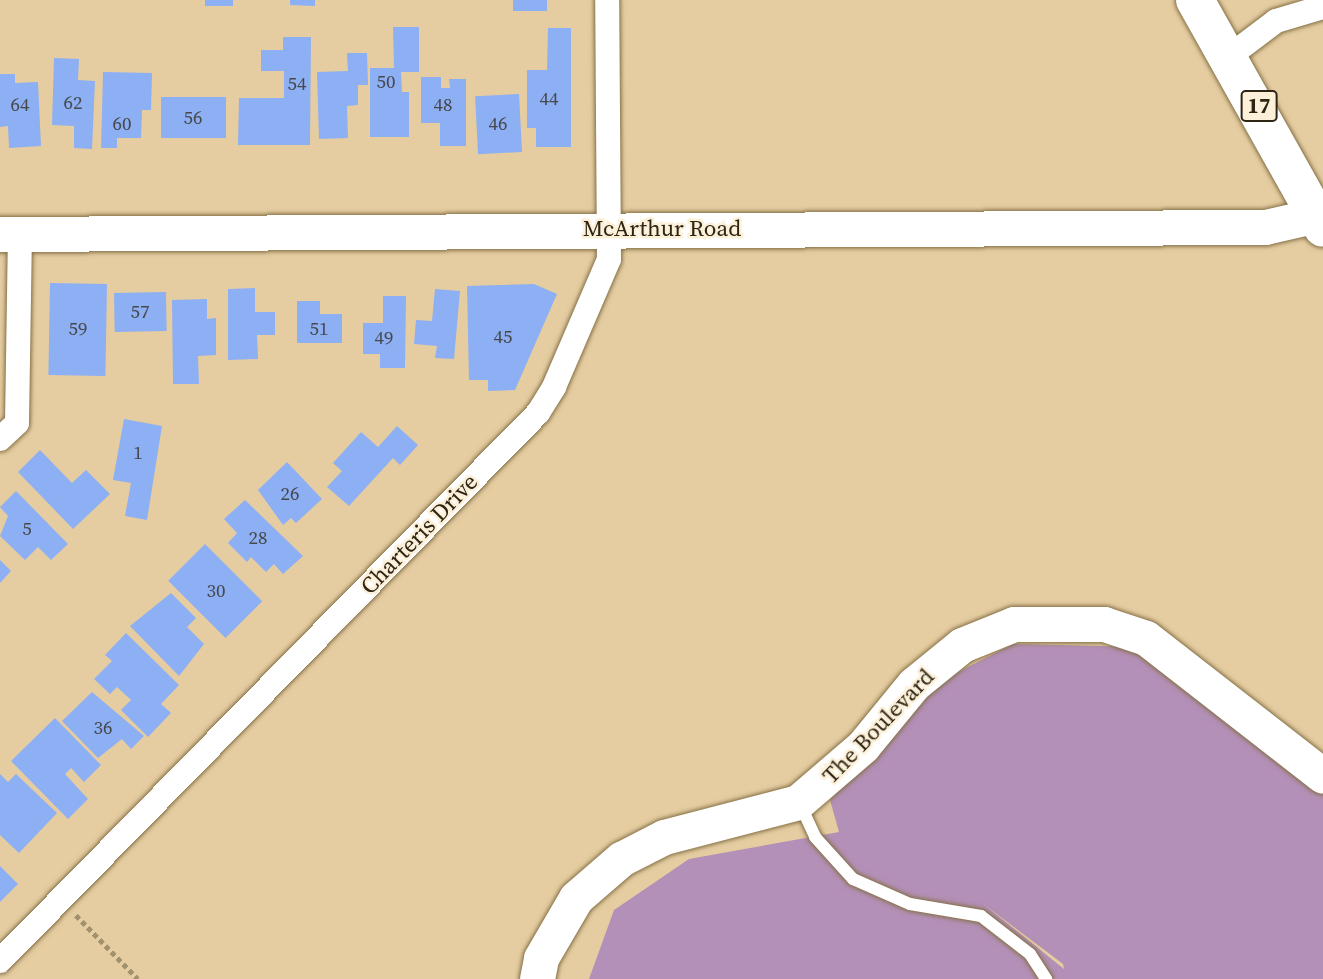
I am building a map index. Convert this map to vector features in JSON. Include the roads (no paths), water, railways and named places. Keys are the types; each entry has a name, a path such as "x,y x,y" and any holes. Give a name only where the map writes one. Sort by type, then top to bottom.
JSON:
{"main road":[{"name":"17","path":"1195,0 1231,55 1321,218"}],"street":[{"name":"Charteris Drive","path":"0,961 538,413 604,276 607,0"},
{"path":"1231,55 1276,22 1323,7"},
{"name":"McArthur Road","path":"10,234 606,228 1265,227 1321,218"},
{"path":"0,439 17,423 10,234"},
{"name":"The Boulevard","path":"537,979 541,958 576,898 621,859 664,837 798,802 833,777 914,684 962,645 1014,624 1104,624 1146,638 1323,776"}],"lane":[{"path":"798,802 815,837 853,879 910,904 981,916 1030,954 1046,979"}]}
